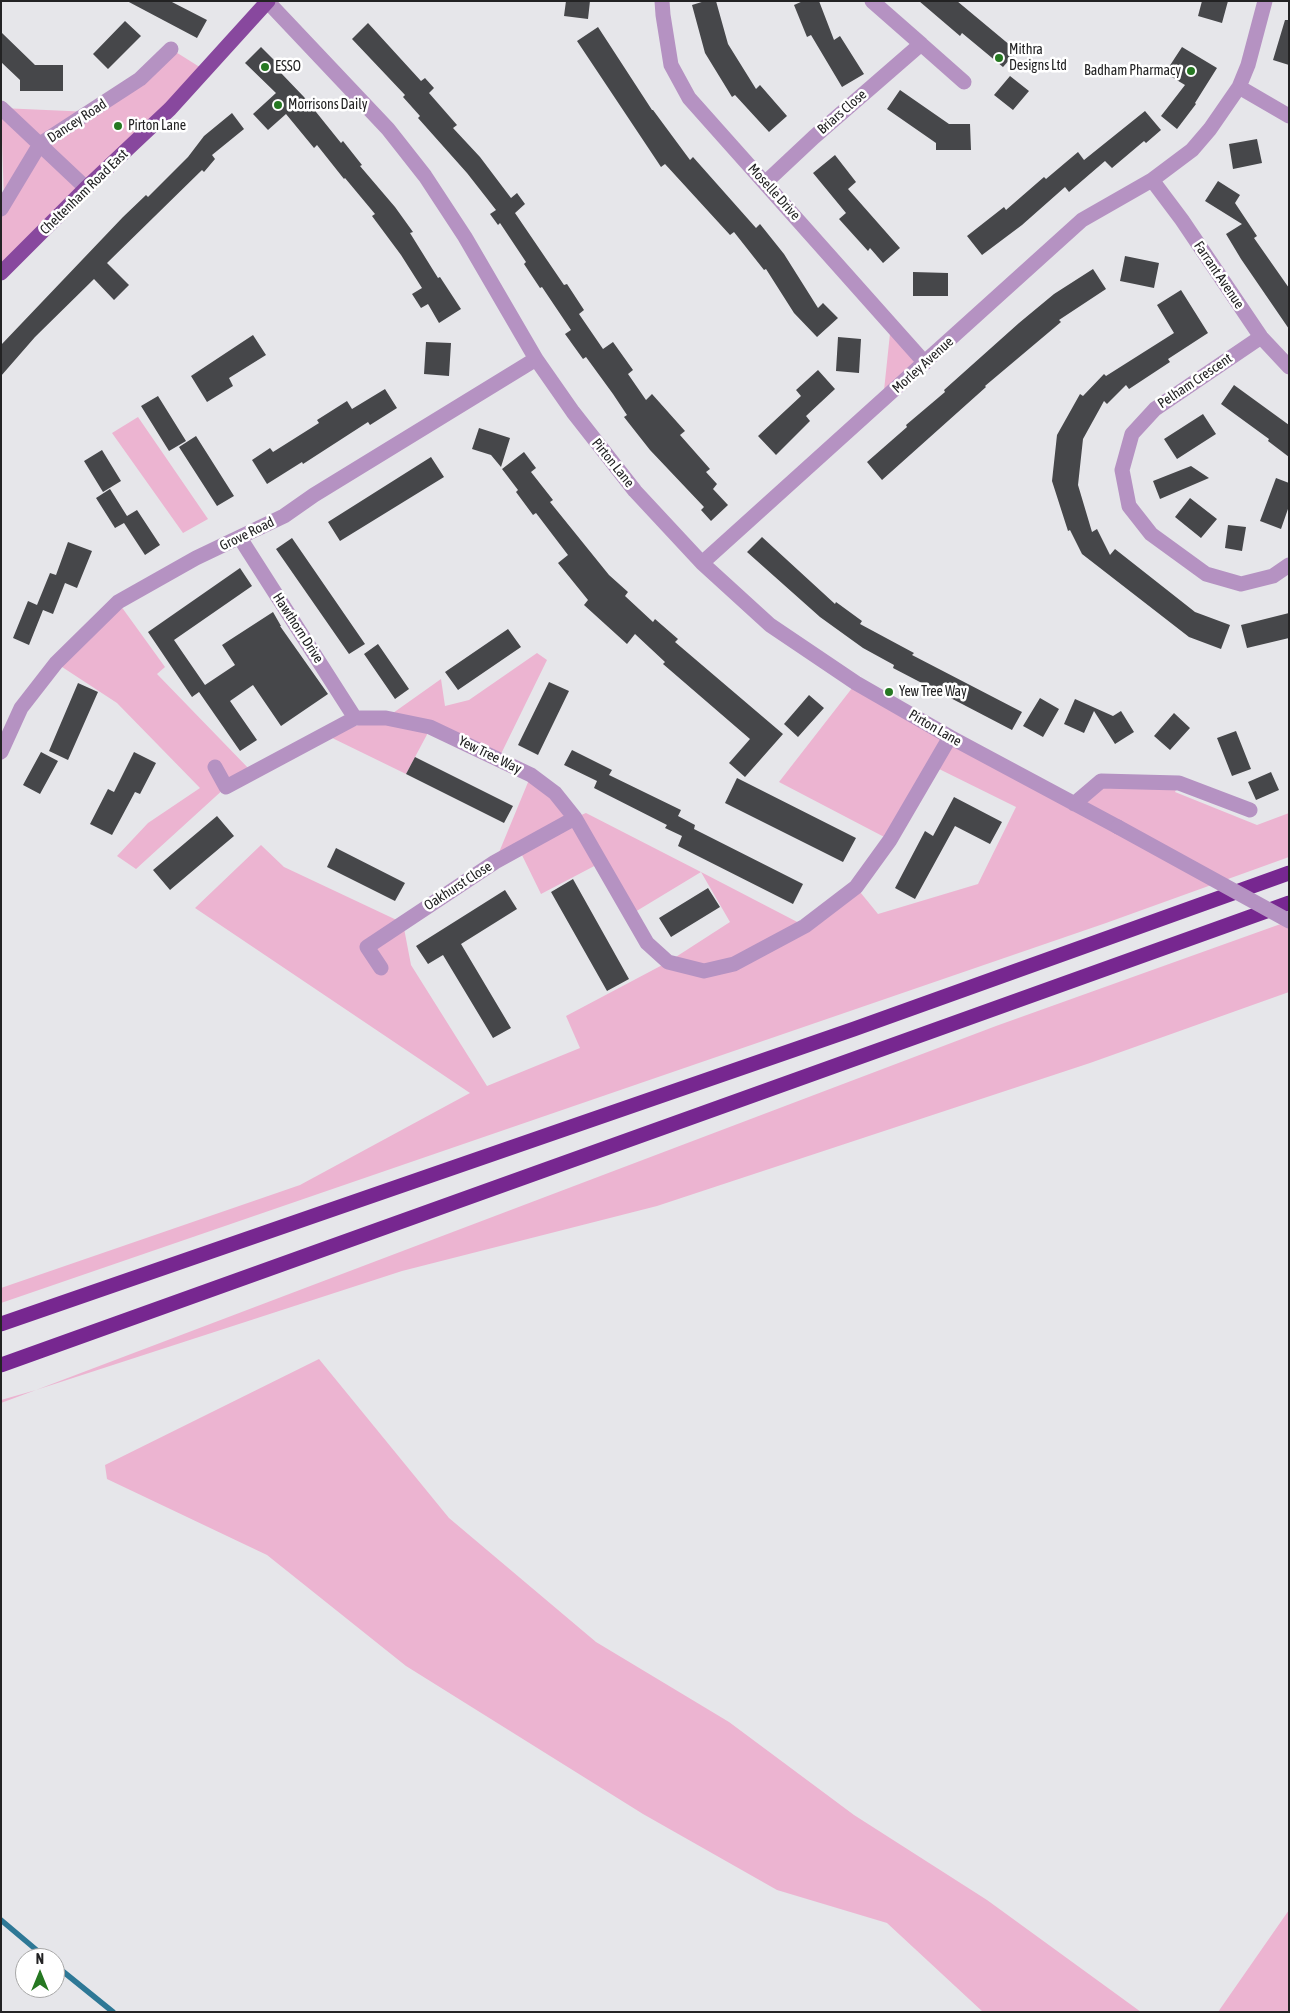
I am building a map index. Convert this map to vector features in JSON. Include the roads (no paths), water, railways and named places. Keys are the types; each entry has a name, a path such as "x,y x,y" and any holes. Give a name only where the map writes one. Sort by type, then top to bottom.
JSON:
{"highway":[{"path":"1,1324 844,1032 1289,873"},
{"path":"1,1365 1289,904"}],"main road":[{"name":"Cheltenham Road East","path":"1,273 86,188 170,109 268,2"}],"street":[{"name":"Moselle Drive","path":"662,1 662,15 671,65 689,98 766,182 925,363"},
{"path":"872,1 964,82"},
{"name":"Morley Avenue","path":"702,563 1082,220 1152,180 1192,150 1210,129 1239,87 1248,65 1265,1"},
{"name":"Pirton Lane","path":"268,2 388,129 426,176 465,237 536,359 573,412 635,490 702,563 770,625 856,682 950,737 1289,921"},
{"name":"Briars Close","path":"766,182 920,44"},
{"name":"Dancey Road","path":"1,209 40,144 140,79 171,49"},
{"path":"1239,87 1289,116"},
{"path":"1,108 86,188"},
{"name":"Farrant Avenue","path":"1152,180 1182,220 1261,337 1289,367"},
{"name":"Pelham Crescent","path":"1261,337 1155,408 1132,434 1122,470 1129,506 1152,534 1206,574 1241,584 1273,576 1289,565"},
{"name":"Grove Road","path":"1,752 21,708 56,663 118,602 196,558 284,516 322,490 536,359"},
{"name":"Hawthorn Drive","path":"240,538 355,718"},
{"name":"Yew Tree Way","path":"215,767 226,786 355,718 386,718 430,727 531,775 554,793 574,818 648,943 668,962 704,971 734,964 805,926 856,887 890,840 950,737"},
{"path":"1074,804 1101,781 1179,783 1250,810"},
{"name":"Oakhurst Close","path":"381,968 368,947 495,862 574,818"}],"waterway":[{"path":"1,1920 34,1948"},
{"path":"65,1973 113,2012"}],"place":[{"name":"Mithra Designs Ltd","path":"999,58"},
{"name":"ESSO","path":"265,67"},
{"name":"Badham Pharmacy","path":"1191,71"},
{"name":"Morrisons Daily","path":"278,105"},
{"name":"Pirton Lane","path":"118,126"},
{"name":"Yew Tree Way","path":"889,692"}]}
